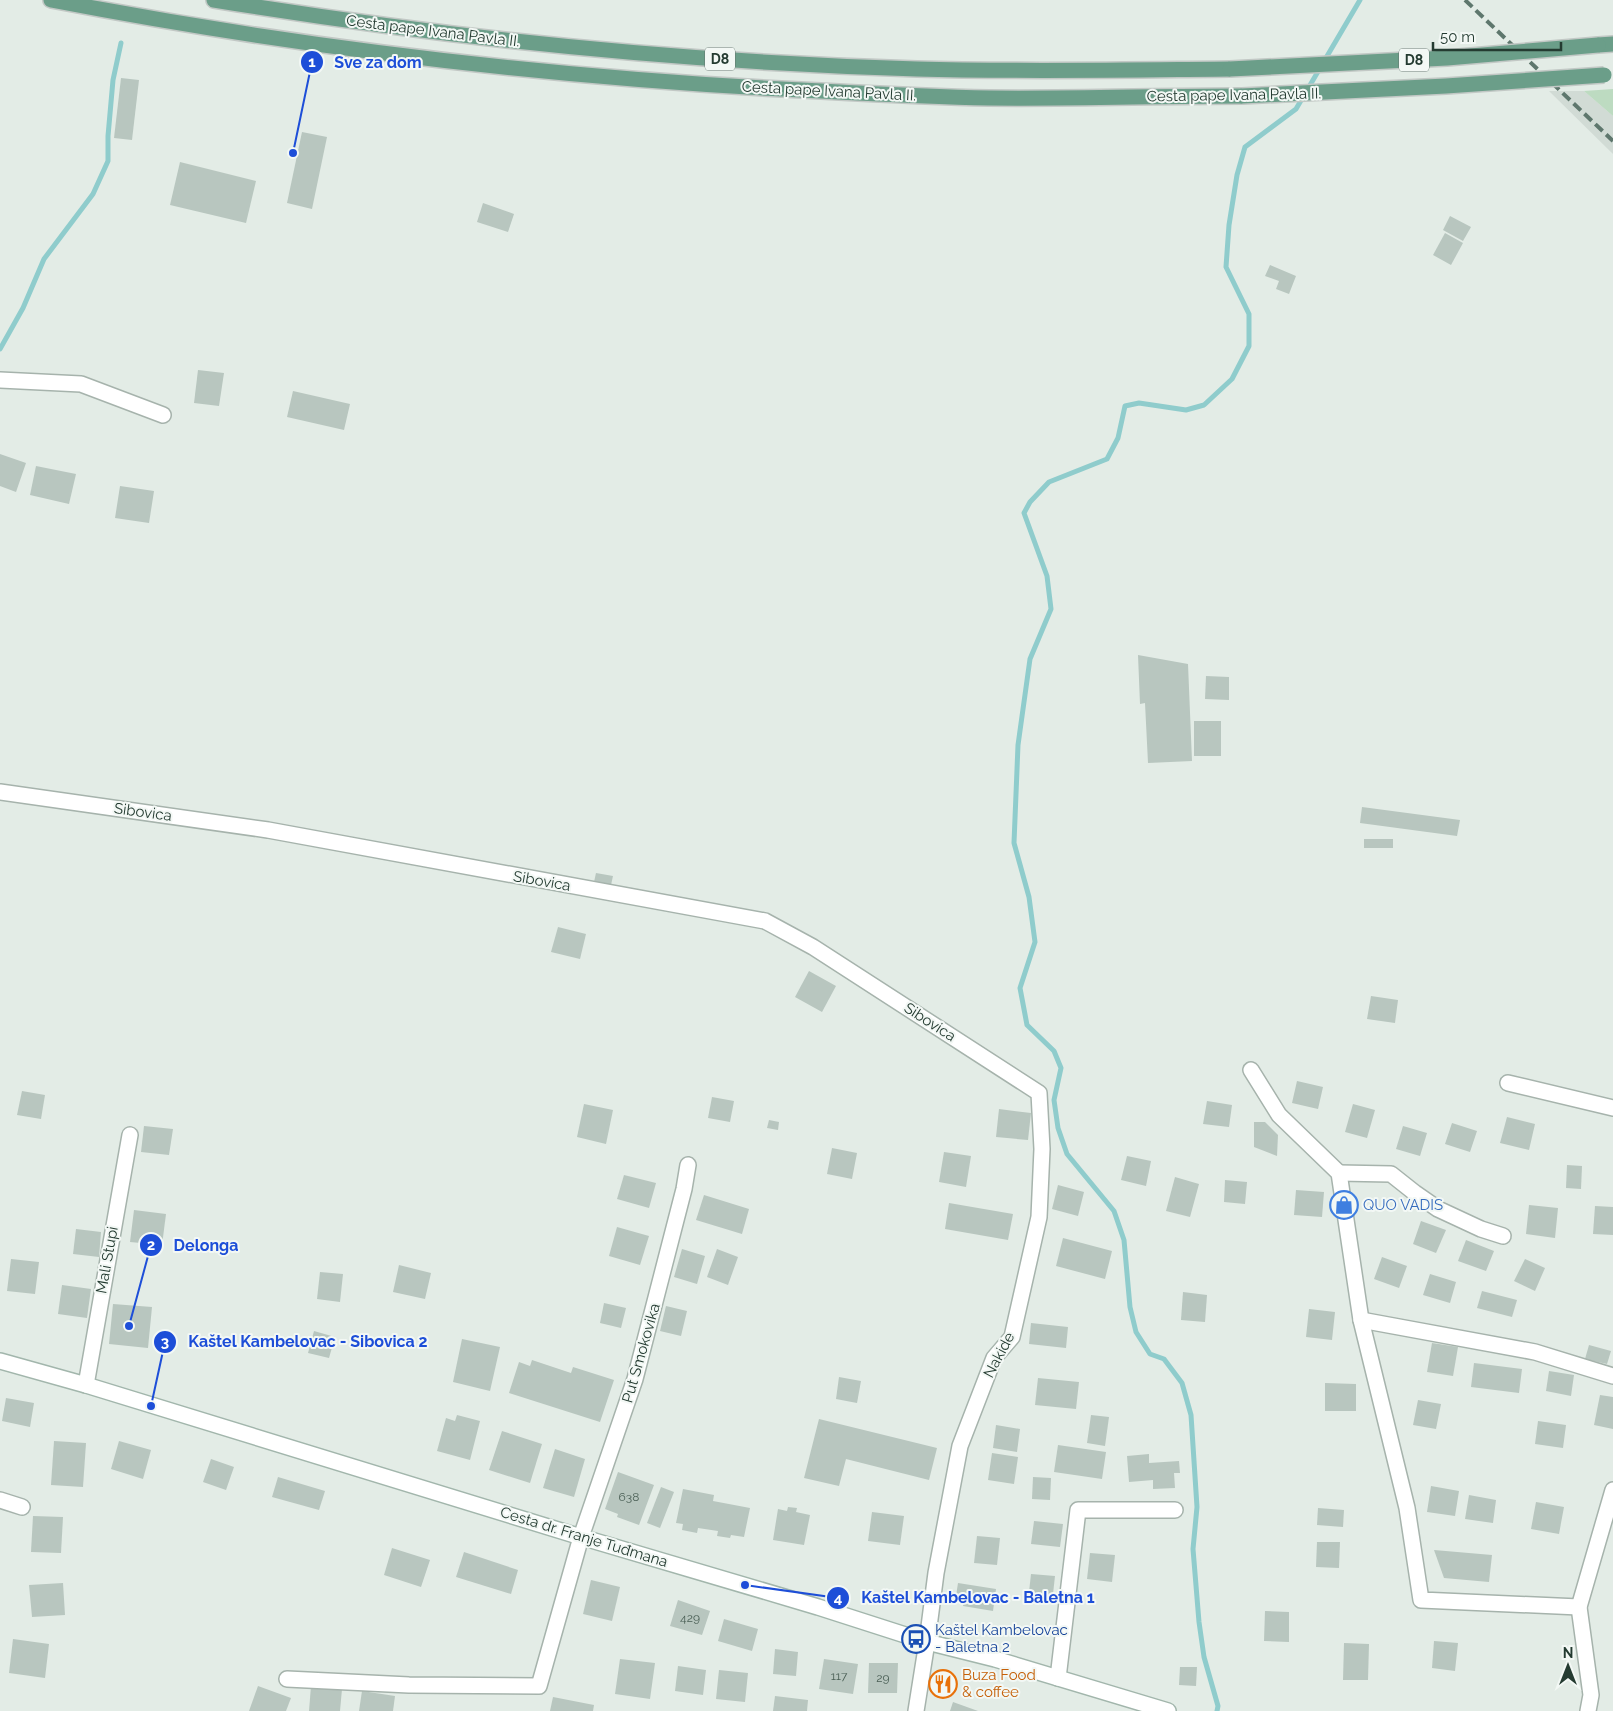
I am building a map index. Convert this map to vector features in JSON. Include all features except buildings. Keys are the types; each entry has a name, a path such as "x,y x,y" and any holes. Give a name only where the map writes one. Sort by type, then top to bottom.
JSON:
{"main road":[{"name":"Cesta pape Ivana Pavla II.","path":"51,0 293,41 522,70 752,88 988,98 1242,96 1446,86 1609,74"},
{"name":"Cesta pape Ivana Pavla II.","path":"214,0 401,28 520,41 724,60 918,68 1068,70 1230,68 1447,58 1605,44"}],"street":[{"path":"0,380 81,384 163,415"},
{"name":"Sibovica","path":"0,792 268,830 765,921 813,947 1039,1093"},
{"path":"1251,1070 1278,1115 1339,1172 1361,1320 1408,1508 1422,1600 1579,1607"},
{"path":"1508,1083 1613,1108"},
{"name":"Nakide","path":"916,1711 928,1642 936,1573 960,1446 994,1358 1012,1337 1039,1217 1042,1149 1039,1093"},
{"name":"Mali Stupi","path":"86,1385 130,1135"},
{"name":"Put Smokovika","path":"287,1679 409,1686 539,1686 581,1537 635,1379 684,1189 688,1165"},
{"path":"1339,1172 1391,1174 1415,1194 1438,1209 1481,1229 1503,1236"},
{"path":"1361,1320 1535,1352 1613,1376"},
{"name":"Cesta dr. Franje Tuđmana","path":"0,1362 86,1385 928,1642 1168,1711"},
{"path":"1588,1711 1591,1694 1579,1607 1613,1490"},
{"path":"0,1500 22,1507"},
{"path":"1058,1678 1078,1510 1175,1510"}],"shaded area":[{"path":"1549,91 1584,91 1613,116 1613,154"}],"green space":[{"path":"1613,89 1613,116 1584,91"}],"waterway":[{"path":"1217,1711 1218,1706 1204,1657 1199,1622 1193,1549 1197,1507 1191,1415 1182,1383 1164,1359 1150,1354 1136,1332 1130,1307 1124,1240 1114,1211 1067,1154 1058,1128 1054,1100 1061,1068 1054,1051 1027,1025 1020,988 1035,942 1029,897 1014,843 1018,745 1030,659 1051,609 1047,576 1024,513 1030,502 1049,482 1107,459 1118,438 1125,406 1139,403 1186,410 1204,405 1232,379 1249,346 1249,314 1226,267 1229,225 1237,175 1245,147 1296,109 1360,0"},
{"path":"0,349 23,308 44,259 93,194 108,161 108,136 113,80 121,43"}],"railway":[{"path":"1465,0 1613,141"}],"place":[{"name":"Sve za dom","path":"293,153"},
{"name":"QUO VADIS","path":"1344,1205"},
{"name":"Delonga","path":"129,1326"},
{"name":"Kaštel Kambelovac - Sibovica 2","path":"151,1406"},
{"name":"Kaštel Kambelovac - Baletna 1","path":"745,1585"},
{"name":"Kaštel Kambelovac - Baletna 2","path":"916,1639"},
{"name":"Buza Food & coffee","path":"943,1684"}]}
